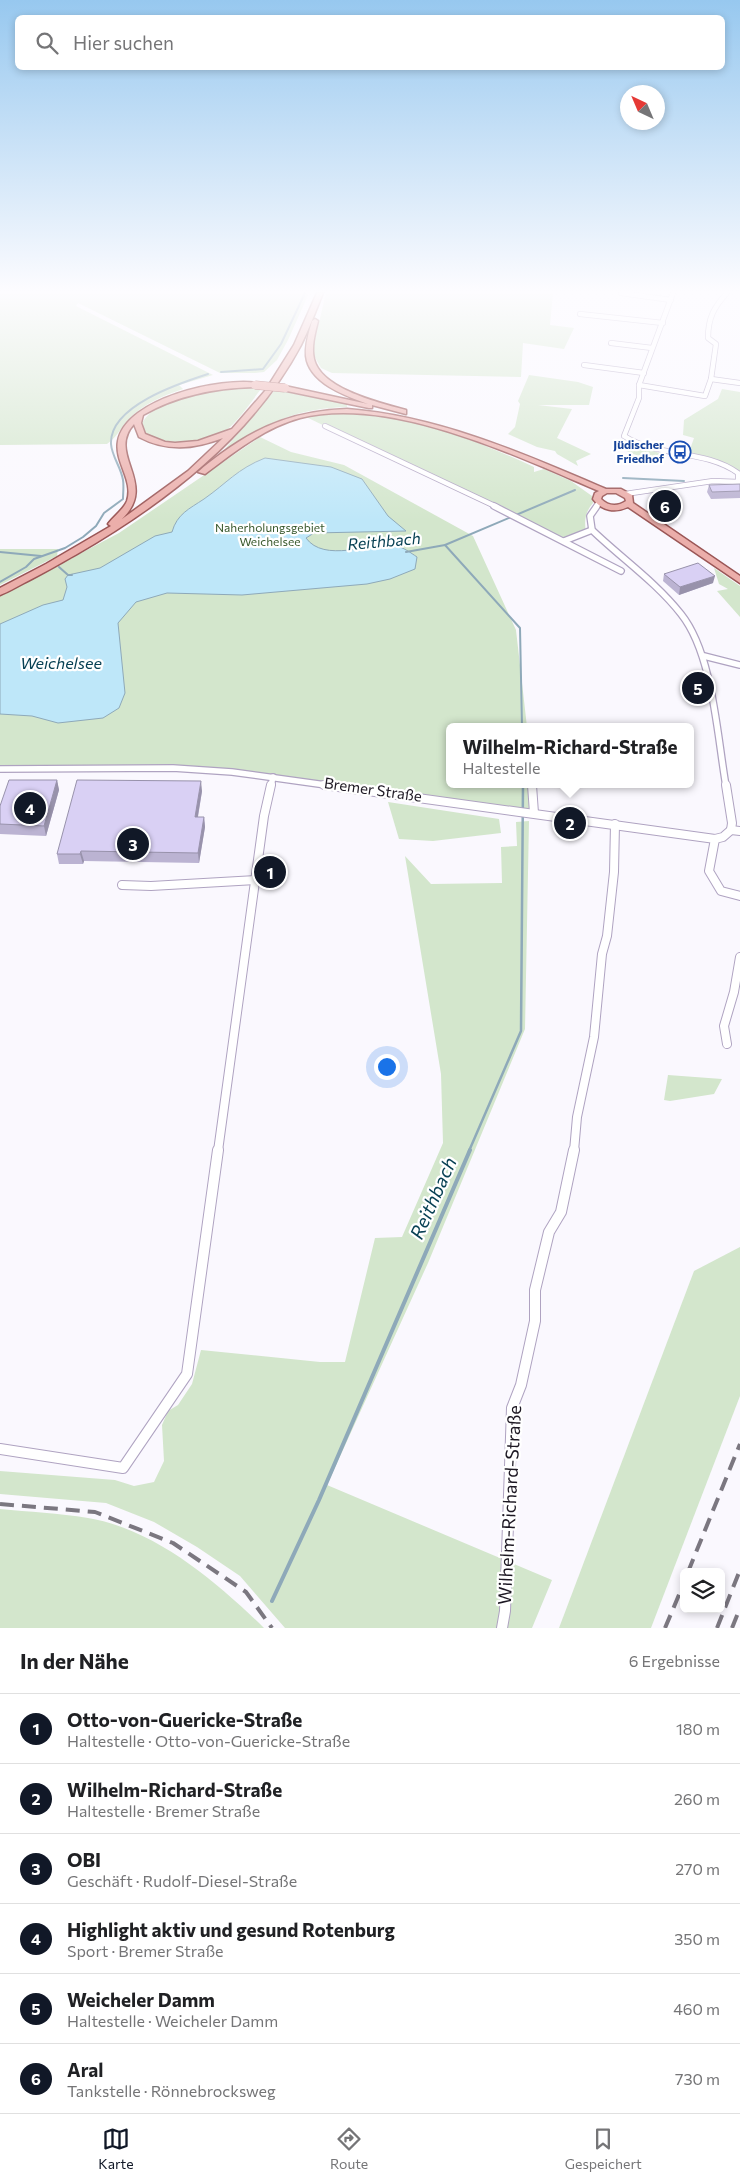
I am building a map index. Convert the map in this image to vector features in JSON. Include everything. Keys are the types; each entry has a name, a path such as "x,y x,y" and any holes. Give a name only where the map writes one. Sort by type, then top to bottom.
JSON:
{"main road":[{"path":"150,504 195,470 244,421 283,369"},
{"path":"316,369 322,376 356,396 419,416 556,471 601,496 608,507 619,508 666,530"},
{"path":"86,546 116,522 127,508 133,495 133,482 122,453 125,429 159,403 185,393 227,386 254,385 285,388 382,409 471,437"},
{"path":"0,592 86,546 150,504 180,487 261,431 304,414 327,411 366,411 399,417 471,437"},
{"path":"140,416 137,423 142,435 154,442 180,446 196,444 220,437 244,421"},
{"path":"601,496 614,491 628,499 666,530 740,580"},
{"path":"619,508 628,499"}],"street":[{"path":"614,369 644,373"},
{"path":"628,499 650,492 713,481 739,481 738,473 726,466 628,440 624,436 639,398 639,386 645,369"},
{"path":"639,386 705,396 712,369"},
{"path":"711,379 740,383"},
{"path":"325,426 518,518 621,571"},
{"path":"601,496 590,516 592,530 671,600 692,630 704,656 732,823 731,830 723,837 715,839 709,871 721,891 740,896"},
{"path":"590,516 599,509 608,507"},
{"path":"564,541 592,530"},
{"path":"704,656 740,665"},
{"name":"Bremer Straße","path":"0,770 173,768 273,777 715,839"},
{"path":"0,1449 123,1468 187,1374 264,816 273,777"},
{"path":"532,788 532,812"},
{"name":"Wilhelm-Richard-Straße","path":"502,1628 505,1611 512,1408 521,1385 535,1321 536,1290 549,1232 561,1212 574,1152 577,1117 594,1037 602,954 607,936 614,872 614,824"},
{"path":"731,830 740,832"},
{"path":"122,885 150,886 256,880"},
{"path":"727,1044 723,1036 740,957"}],"green space":[{"path":"0,369 201,369 213,375 179,385 183,389 146,405 128,420 116,436 107,444 0,445"},
{"path":"212,369 267,369 264,372 255,373 220,373"},
{"path":"323,369 521,369 521,377 332,373"},
{"path":"529,375 578,382 593,387 589,405 538,405 572,409 557,438 591,454 576,461 578,466 555,451 537,447 508,434 515,427 520,404 518,401"},
{"path":"252,387 261,389 229,428 210,439 187,443 164,442 144,433 142,423 151,413 162,404 176,398 207,391"},
{"path":"722,389 740,392 740,471 722,463 688,455 694,438 683,435 684,420 718,399"},
{"path":"275,390 347,404 347,407 328,408 296,414 255,432 224,450"},
{"path":"318,413 367,413 402,419 479,443 534,467 534,472 544,469 571,481 592,496 593,503 586,517 586,532 564,541 304,416"},
{"name":"Naherholungsgebiet Weichelsee","path":"260,437 291,452 344,465 473,536 516,630 527,723 446,723 446,788 532,788 534,813 311,781 173,768 0,769 0,596 119,533"},
{"path":"627,441 662,454 650,461 619,448"},
{"path":"0,549 58,549 57,556 0,585"},
{"path":"714,568 740,586 740,617 717,591 728,589 719,584"},
{"path":"388,802 499,819 501,833 433,841 399,839"},
{"path":"529,821 525,1029 428,1263 327,1485 552,1580 532,1628 285,1628 240,1576 197,1547 154,1522 106,1503 0,1494 0,1471 115,1480 134,1486 154,1482 164,1461 162,1425 168,1411 178,1405 192,1384 201,1350 320,1362 345,1362 375,1238 402,1237 443,1143 441,1074 405,856 431,884 502,883 501,847 517,846 516,822"},
{"path":"668,1075 722,1079 714,1094 670,1101 664,1100"},
{"path":"740,1247 740,1396 651,1628 559,1628 694,1271"},
{"path":"0,1509 88,1518 113,1524 137,1533 161,1546 205,1576 264,1628 0,1628"}],"water":[{"name":"Weichelsee","path":"265,458 331,467 362,479 388,516 406,531 314,533 306,538 314,545 335,551 396,546 407,550 417,557 415,569 390,579 367,584 242,595 167,593 136,602 118,623 125,693 119,708 103,718 58,723 32,716 0,714 0,624 43,605 63,600 67,587 65,579 68,575 100,568 155,536 172,532 184,512 239,472"}],"building":[{"path":"740,484 740,491 712,492 709,485"},
{"path":"698,563 715,576 680,587 664,574"},
{"path":"9,780 57,780 44,826 0,824 0,806"},
{"path":"77,780 201,781 195,817 204,817 198,853 81,851 80,854 57,854"}],"waterway":[{"name":"Reithbach","path":"221,372 263,369"},
{"name":"Reithbach","path":"0,582 26,567 34,559 65,548 83,537 96,526 104,513 123,499 123,480 111,444 113,430 121,418 148,398 181,383 208,374"},
{"path":"623,478 684,481"},
{"path":"445,545 575,490"},
{"name":"Reithbach","path":"406,552 445,545"},
{"name":"Reithbach","path":"445,545 520,628 522,723"},
{"path":"0,552 41,556"},
{"name":"Reithbach","path":"59,567 68,575 72,575"},
{"name":"Reithbach","path":"469,1151 521,1031 523,788"},
{"name":"Reithbach","path":"272,1601 319,1500 470,1150"}],"railway":[{"path":"690,1568 740,1444"},
{"path":"0,1504 95,1512 173,1543 246,1592 272,1628"},
{"path":"717,1628 740,1570"},
{"path":"665,1628 680,1592"},
{"path":"732,1628 740,1608"}],"place":[{"name":"Jüdischer Friedhof","path":"680,452"},
{"name":"Aral","path":"665,506"},
{"name":"Weicheler Damm","path":"698,688"},
{"name":"Highlight aktiv und gesund Rotenburg","path":"30,808"},
{"name":"Wilhelm-Richard-Straße","path":"570,823"},
{"name":"OBI","path":"133,844"},
{"name":"Otto-von-Guericke-Straße","path":"270,872"}]}
